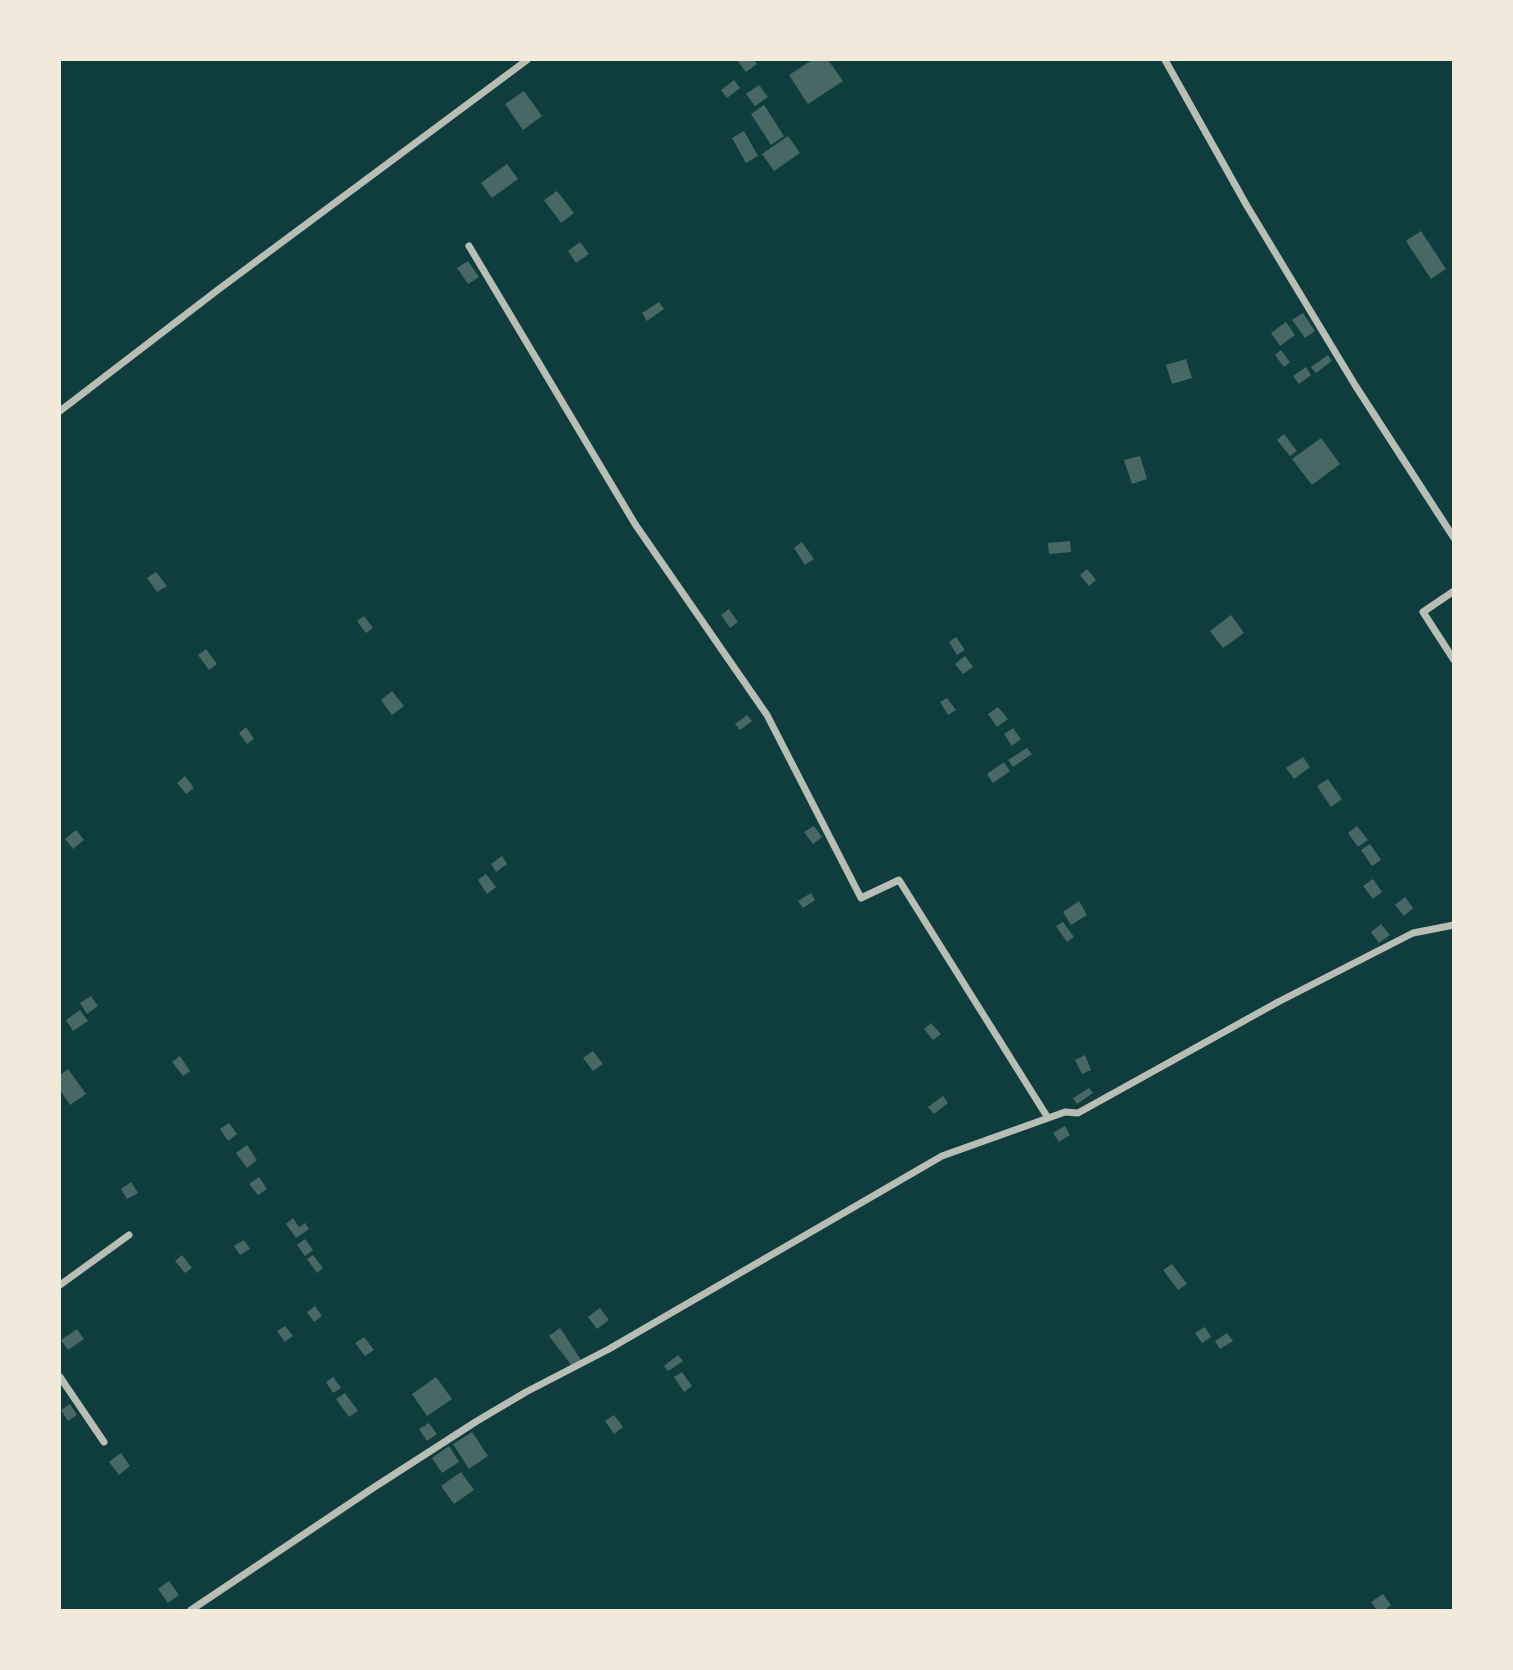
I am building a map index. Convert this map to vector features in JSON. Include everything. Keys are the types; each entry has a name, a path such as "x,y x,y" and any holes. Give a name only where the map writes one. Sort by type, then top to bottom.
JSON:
{"street":[{"path":"60,411 527,60"},
{"path":"1165,60 1268,242 1454,538"},
{"path":"469,246 635,523 767,715 861,898 899,880 1048,1118"},
{"path":"1454,590 1423,612 1454,660"},
{"path":"191,1611 373,1488 526,1392 609,1349 942,1156 1065,1112 1078,1113 1278,1002 1413,933 1454,925"},
{"path":"60,1285 129,1235"},
{"path":"60,1377 104,1442"}],"building":[{"path":"737,60 754,60 757,64 746,72"},
{"path":"812,60 828,60 843,81 808,104 789,75"},
{"path":"734,80 740,88 727,98 721,90"},
{"path":"759,85 768,97 755,106 746,94"},
{"path":"524,91 542,116 523,130 505,104"},
{"path":"764,105 784,136 771,145 751,114"},
{"path":"744,131 758,156 746,163 732,138"},
{"path":"788,136 800,153 774,171 762,154"},
{"path":"507,164 518,179 492,198 481,183"},
{"path":"557,191 574,213 561,223 544,200"},
{"path":"1421,231 1446,269 1431,279 1406,241"},
{"path":"580,242 589,254 576,263 568,251"},
{"path":"468,261 479,277 468,284 457,268"},
{"path":"659,302 664,309 647,321 642,313"},
{"path":"1303,313 1315,331 1305,338 1292,320"},
{"path":"1286,322 1295,335 1280,346 1271,333"},
{"path":"1281,350 1290,362 1284,367 1275,355"},
{"path":"1328,355 1332,361 1316,373 1311,367"},
{"path":"1186,359 1192,378 1172,384 1166,365"},
{"path":"1306,367 1311,375 1299,384 1293,376"},
{"path":"1284,434 1297,451 1290,456 1277,440"},
{"path":"1321,438 1340,464 1312,485 1292,459"},
{"path":"1140,456 1147,479 1132,484 1124,460"},
{"path":"1070,541 1071,552 1049,554 1048,543"},
{"path":"802,542 814,559 805,565 794,548"},
{"path":"1087,569 1096,580 1089,586 1080,575"},
{"path":"156,572 167,586 157,592 147,578"},
{"path":"729,609 738,622 730,628 721,615"},
{"path":"1231,615 1244,633 1223,648 1210,631"},
{"path":"364,616 373,628 366,633 357,621"},
{"path":"956,637 965,650 957,655 949,642"},
{"path":"206,649 217,664 209,670 198,655"},
{"path":"965,656 973,667 963,674 955,664"},
{"path":"392,691 404,706 392,715 381,700"},
{"path":"947,698 956,710 948,715 940,702"},
{"path":"998,707 1008,719 997,727 988,714"},
{"path":"747,715 752,721 740,730 735,724"},
{"path":"246,727 254,739 247,744 239,733"},
{"path":"1013,728 1021,739 1012,746 1004,734"},
{"path":"1027,748 1032,754 1013,767 1008,760"},
{"path":"1303,757 1310,767 1294,779 1286,768"},
{"path":"1004,762 1010,771 993,783 987,774"},
{"path":"185,776 194,788 186,794 177,783"},
{"path":"1328,779 1342,799 1331,807 1317,786"},
{"path":"814,826 822,837 813,844 804,832"},
{"path":"1357,826 1368,840 1358,847 1348,833"},
{"path":"76,830 84,840 73,849 65,839"},
{"path":"1370,844 1381,860 1372,866 1361,850"},
{"path":"502,856 507,864 496,872 491,864"},
{"path":"486,874 496,887 487,894 478,880"},
{"path":"1373,879 1382,892 1373,899 1363,886"},
{"path":"811,893 815,900 803,908 798,901"},
{"path":"1405,897 1413,908 1404,916 1395,905"},
{"path":"1079,901 1087,915 1071,925 1063,912"},
{"path":"1063,922 1074,937 1067,942 1056,926"},
{"path":"1381,924 1390,935 1379,943 1371,932"},
{"path":"91,996 98,1006 87,1014 80,1003"},
{"path":"80,1010 88,1021 73,1031 66,1020"},
{"path":"931,1023 941,1034 933,1040 924,1029"},
{"path":"593,1051 603,1064 593,1071 583,1058"},
{"path":"1085,1055 1091,1070 1082,1074 1075,1060"},
{"path":"180,1056 190,1071 183,1076 172,1062"},
{"path":"68,1069 86,1094 70,1105 60,1090 60,1075"},
{"path":"1089,1088 1093,1093 1077,1104 1073,1098"},
{"path":"943,1096 948,1103 934,1114 928,1107"},
{"path":"229,1123 237,1134 228,1141 220,1129"},
{"path":"1065,1126 1070,1135 1059,1142 1053,1133"},
{"path":"247,1145 257,1160 247,1168 236,1153"},
{"path":"259,1177 267,1189 258,1195 249,1184"},
{"path":"131,1182 138,1193 127,1199 121,1189"},
{"path":"293,1218 299,1227 305,1223 309,1229 296,1238 286,1224"},
{"path":"305,1239 313,1250 305,1256 297,1245"},
{"path":"244,1240 250,1249 240,1255 234,1246"},
{"path":"182,1255 192,1268 185,1273 175,1261"},
{"path":"313,1255 323,1268 317,1273 307,1259"},
{"path":"1172,1264 1187,1284 1178,1290 1163,1270"},
{"path":"315,1306 322,1316 314,1322 307,1312"},
{"path":"600,1308 609,1320 597,1329 588,1317"},
{"path":"285,1326 293,1336 285,1342 277,1331"},
{"path":"1205,1327 1211,1337 1202,1343 1195,1333"},
{"path":"560,1328 581,1360 572,1366 549,1336"},
{"path":"77,1329 84,1339 68,1350 61,1340"},
{"path":"1227,1333 1233,1341 1220,1349 1215,1341"},
{"path":"364,1337 374,1350 365,1356 355,1343"},
{"path":"678,1355 683,1361 668,1371 664,1366"},
{"path":"682,1372 692,1386 684,1392 674,1377"},
{"path":"333,1377 341,1388 333,1393 326,1382"},
{"path":"436,1377 452,1399 427,1416 412,1394"},
{"path":"345,1393 358,1411 349,1417 336,1399"},
{"path":"70,1404 77,1415 68,1421 61,1410"},
{"path":"614,1415 623,1427 614,1434 605,1421"},
{"path":"429,1423 437,1434 427,1441 419,1429"},
{"path":"472,1432 488,1456 469,1469 453,1444"},
{"path":"449,1446 459,1462 442,1473 432,1458"},
{"path":"121,1453 130,1466 119,1475 109,1462"},
{"path":"461,1472 474,1490 454,1504 441,1486"},
{"path":"169,1581 179,1595 168,1603 158,1589"},
{"path":"1383,1594 1391,1605 1385,1610 1377,1610 1371,1602"}]}
